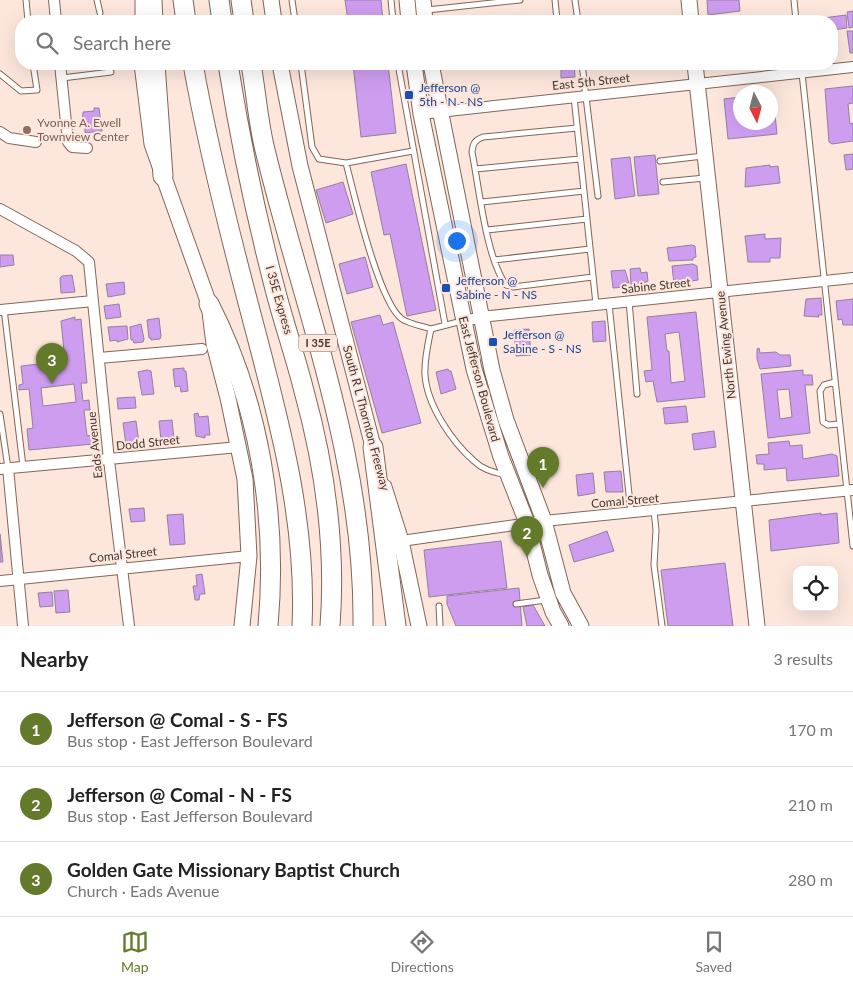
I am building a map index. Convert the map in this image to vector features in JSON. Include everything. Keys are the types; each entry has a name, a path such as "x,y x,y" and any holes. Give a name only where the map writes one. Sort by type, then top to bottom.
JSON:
{"highway":[{"path":"152,0 153,15"},
{"path":"183,0 185,15"},
{"path":"219,0 221,15"},
{"path":"241,0 243,15"},
{"path":"155,70 163,176"},
{"path":"194,70 220,193 286,454 299,526 304,581 302,626"},
{"name":"I 35E Express","path":"229,70 257,218 305,392 318,456 330,540 332,581 330,626"},
{"name":"I 35E","path":"252,70 265,147 345,447 361,556 363,626"},
{"path":"209,304 229,343 248,403 258,445 267,497 271,549 268,626"},
{"path":"372,447 396,626"},
{"path":"294,626 303,602"}],"main road":[{"path":"143,0 143,15"},
{"path":"271,0 273,15"},
{"path":"407,0 408,15"},
{"path":"689,0 690,15"},
{"path":"143,70 152,144 209,304 214,344 239,446 248,518 249,556 242,626"},
{"name":"South R L Thornton Freeway","path":"281,70 300,166 372,447 401,541 419,626"},
{"name":"East Jefferson Boulevard","path":"415,70 421,114 462,320 485,408 508,476 527,523 540,575 561,626"},
{"name":"East Jefferson Boulevard","path":"432,70 480,317 506,420 544,521 564,593 581,626"},
{"name":"North Ewing Avenue","path":"696,70 757,626"}],"street":[{"path":"54,0 55,15"},
{"name":"East 5th Street","path":"838,67 853,67"},
{"path":"61,70 68,142 72,147 87,148"},
{"name":"East 5th Street","path":"421,114 698,84 788,70"},
{"path":"0,132 9,138 36,142"},
{"name":"Eads Avenue","path":"0,209 76,251 89,262 109,460 129,626"},
{"name":"Sabine Street","path":"462,320 596,304 853,278"},
{"path":"2,310 93,301"},
{"path":"99,358 202,349"},
{"name":"Dodd Street","path":"4,468 109,460 239,446"},
{"path":"4,468 23,626"},
{"name":"Comal Street","path":"401,541 544,521 850,491"},
{"name":"Comal Street","path":"0,581 122,567 249,556"}],"lane":[{"path":"26,0 27,15"},
{"path":"97,0 100,13"},
{"path":"292,0 294,15"},
{"path":"391,0 392,15"},
{"path":"424,10 493,1 520,0"},
{"path":"555,0 556,15"},
{"path":"576,0 577,15"},
{"path":"794,0 795,15"},
{"path":"0,74 21,91 37,90 34,70"},
{"path":"302,70 312,147 319,159 346,163 413,151"},
{"path":"399,70 446,324"},
{"path":"583,70 598,196"},
{"path":"801,70 826,282 839,424 850,491 853,546"},
{"path":"62,78 111,72"},
{"path":"574,97 596,304"},
{"path":"577,128 476,140 473,144 472,152 494,260 500,278 506,286 513,287 593,277"},
{"path":"660,161 706,156"},
{"path":"476,170 580,160"},
{"path":"346,163 370,252 391,306 402,319 431,329 462,320"},
{"path":"663,182 708,178"},
{"path":"482,202 584,191"},
{"path":"487,230 587,219"},
{"path":"494,260 590,249"},
{"path":"629,301 637,394"},
{"path":"609,303 631,513"},
{"path":"2,310 22,466"},
{"path":"431,329 425,376 431,400 455,440 474,462 489,471 508,476"},
{"path":"835,382 824,385 820,391 823,422 828,425 839,424"},
{"path":"0,414 4,468"},
{"path":"654,511 656,530 654,565 662,626"},
{"path":"516,604 549,600"},
{"path":"438,606 440,626"}],"building":[{"path":"345,0 381,0 382,15 347,15"},
{"path":"707,0 739,0 740,11 708,15"},
{"path":"853,11 853,27 849,28 847,12"},
{"path":"846,15 847,28 838,29 838,16"},
{"path":"847,31 853,31 853,53 850,53"},
{"path":"354,70 389,70 396,133 361,137"},
{"path":"561,70 574,70 575,77 561,78"},
{"path":"853,86 853,103 848,104 850,124 853,123 853,141 832,144 829,142 825,89"},
{"path":"733,98 733,130 777,130 777,134 728,139 724,99"},
{"path":"94,108 99,108 102,131 85,133 85,126 82,126 83,112 94,111"},
{"path":"853,154 853,169 846,170 844,155"},
{"path":"655,155 659,194 638,196 634,157"},
{"path":"630,157 635,196 615,199 611,159"},
{"path":"406,164 436,310 407,316 390,234 384,235 371,172"},
{"path":"770,165 770,167 778,166 780,183 745,187 746,168"},
{"path":"343,182 353,214 326,223 316,190"},
{"path":"765,234 765,239 781,238 780,258 770,258 770,262 748,262 745,236"},
{"path":"695,246 696,257 693,260 669,261 667,248"},
{"path":"0,255 13,255 14,265 0,267"},
{"path":"365,257 373,287 347,294 339,264"},
{"path":"693,264 697,266 698,280 674,284 672,266"},
{"path":"640,268 641,273 647,272 648,281 640,285 631,286 630,269"},
{"path":"625,270 629,283 626,283 626,287 613,288 611,271"},
{"path":"72,275 75,292 61,293 60,278"},
{"path":"124,282 125,294 108,297 106,284"},
{"path":"821,298 822,315 818,315 819,317 804,316 806,299"},
{"path":"853,299 853,325 843,325 842,319 838,320 836,301"},
{"path":"119,304 121,317 106,319 104,306"},
{"path":"696,312 705,397 657,402 653,381 646,382 644,371 652,370 647,317","holes":["679,332 685,381 671,383 669,351 667,351 665,334"]},
{"path":"380,315 383,325 393,322 421,423 382,433 351,322"},
{"path":"75,317 75,320 81,319 87,383 81,383 83,401 89,400 90,410 84,410 87,436 92,435 93,444 29,450 27,429 33,428 29,389 19,390 19,385 23,384 21,366 65,361 61,321","holes":["74,384 76,402 43,406 41,388"]},
{"path":"159,318 160,339 151,340 149,338 147,320"},
{"path":"605,321 606,341 593,342 592,322"},
{"path":"141,324 143,342 134,343 131,340 130,327"},
{"path":"127,326 128,339 117,342 117,340 110,341 108,327"},
{"path":"529,329 531,355 516,356 514,330"},
{"path":"759,348 760,353 776,352 780,355 790,355 791,366 760,369 757,359 757,349"},
{"path":"184,368 188,391 181,392 180,386 175,387 173,369"},
{"path":"448,369 451,371 456,389 441,394 436,372"},
{"path":"803,370 803,375 812,375 813,385 805,385 810,433 768,438 761,374","holes":["789,389 792,417 780,419 777,390"]},
{"path":"151,371 154,394 142,395 138,372"},
{"path":"135,397 136,408 118,409 117,398"},
{"path":"686,406 688,422 665,424 663,408"},
{"path":"198,413 199,417 208,416 210,435 205,435 205,438 196,436 194,414"},
{"path":"172,420 174,439 161,440 159,421"},
{"path":"136,421 139,443 126,445 123,423"},
{"path":"714,431 716,447 694,450 692,434"},
{"path":"789,441 790,446 802,445 803,459 832,454 837,456 839,476 787,481 786,468 764,470 764,464 757,464 756,455 769,454 768,443"},
{"path":"621,471 623,492 606,492 604,472"},
{"path":"593,473 595,493 578,496 576,475"},
{"path":"144,508 145,521 131,522 129,509"},
{"path":"821,513 821,515 837,513 839,543 771,551 769,520"},
{"path":"183,514 185,544 170,545 167,515"},
{"path":"607,531 614,551 574,562 569,545"},
{"path":"0,534 3,562 0,562"},
{"path":"501,541 507,588 429,597 424,550"},
{"path":"725,563 733,626 668,626 661,570"},
{"path":"202,574 205,594 200,594 199,600 195,600 193,586 197,586 196,575"},
{"path":"519,588 522,626 456,626 447,604 447,596"},
{"path":"68,590 70,612 56,613 54,591"},
{"path":"52,592 53,606 40,607 38,593"},
{"path":"533,605 545,626 527,626 523,607"}],"place":[{"name":"Jefferson @ 5th - N - NS","path":"409,95"},
{"name":"Yvonne A. Ewell Townview Center","path":"27,130"},
{"name":"Jefferson @ Sabine - N - NS","path":"446,288"},
{"name":"Jefferson @ Sabine - S - NS","path":"493,342"},
{"name":"Golden Gate Missionary Baptist Church","path":"52,384"},
{"name":"Jefferson @ Comal - S - FS","path":"543,488"},
{"name":"Jefferson @ Comal - N - FS","path":"527,557"}]}
